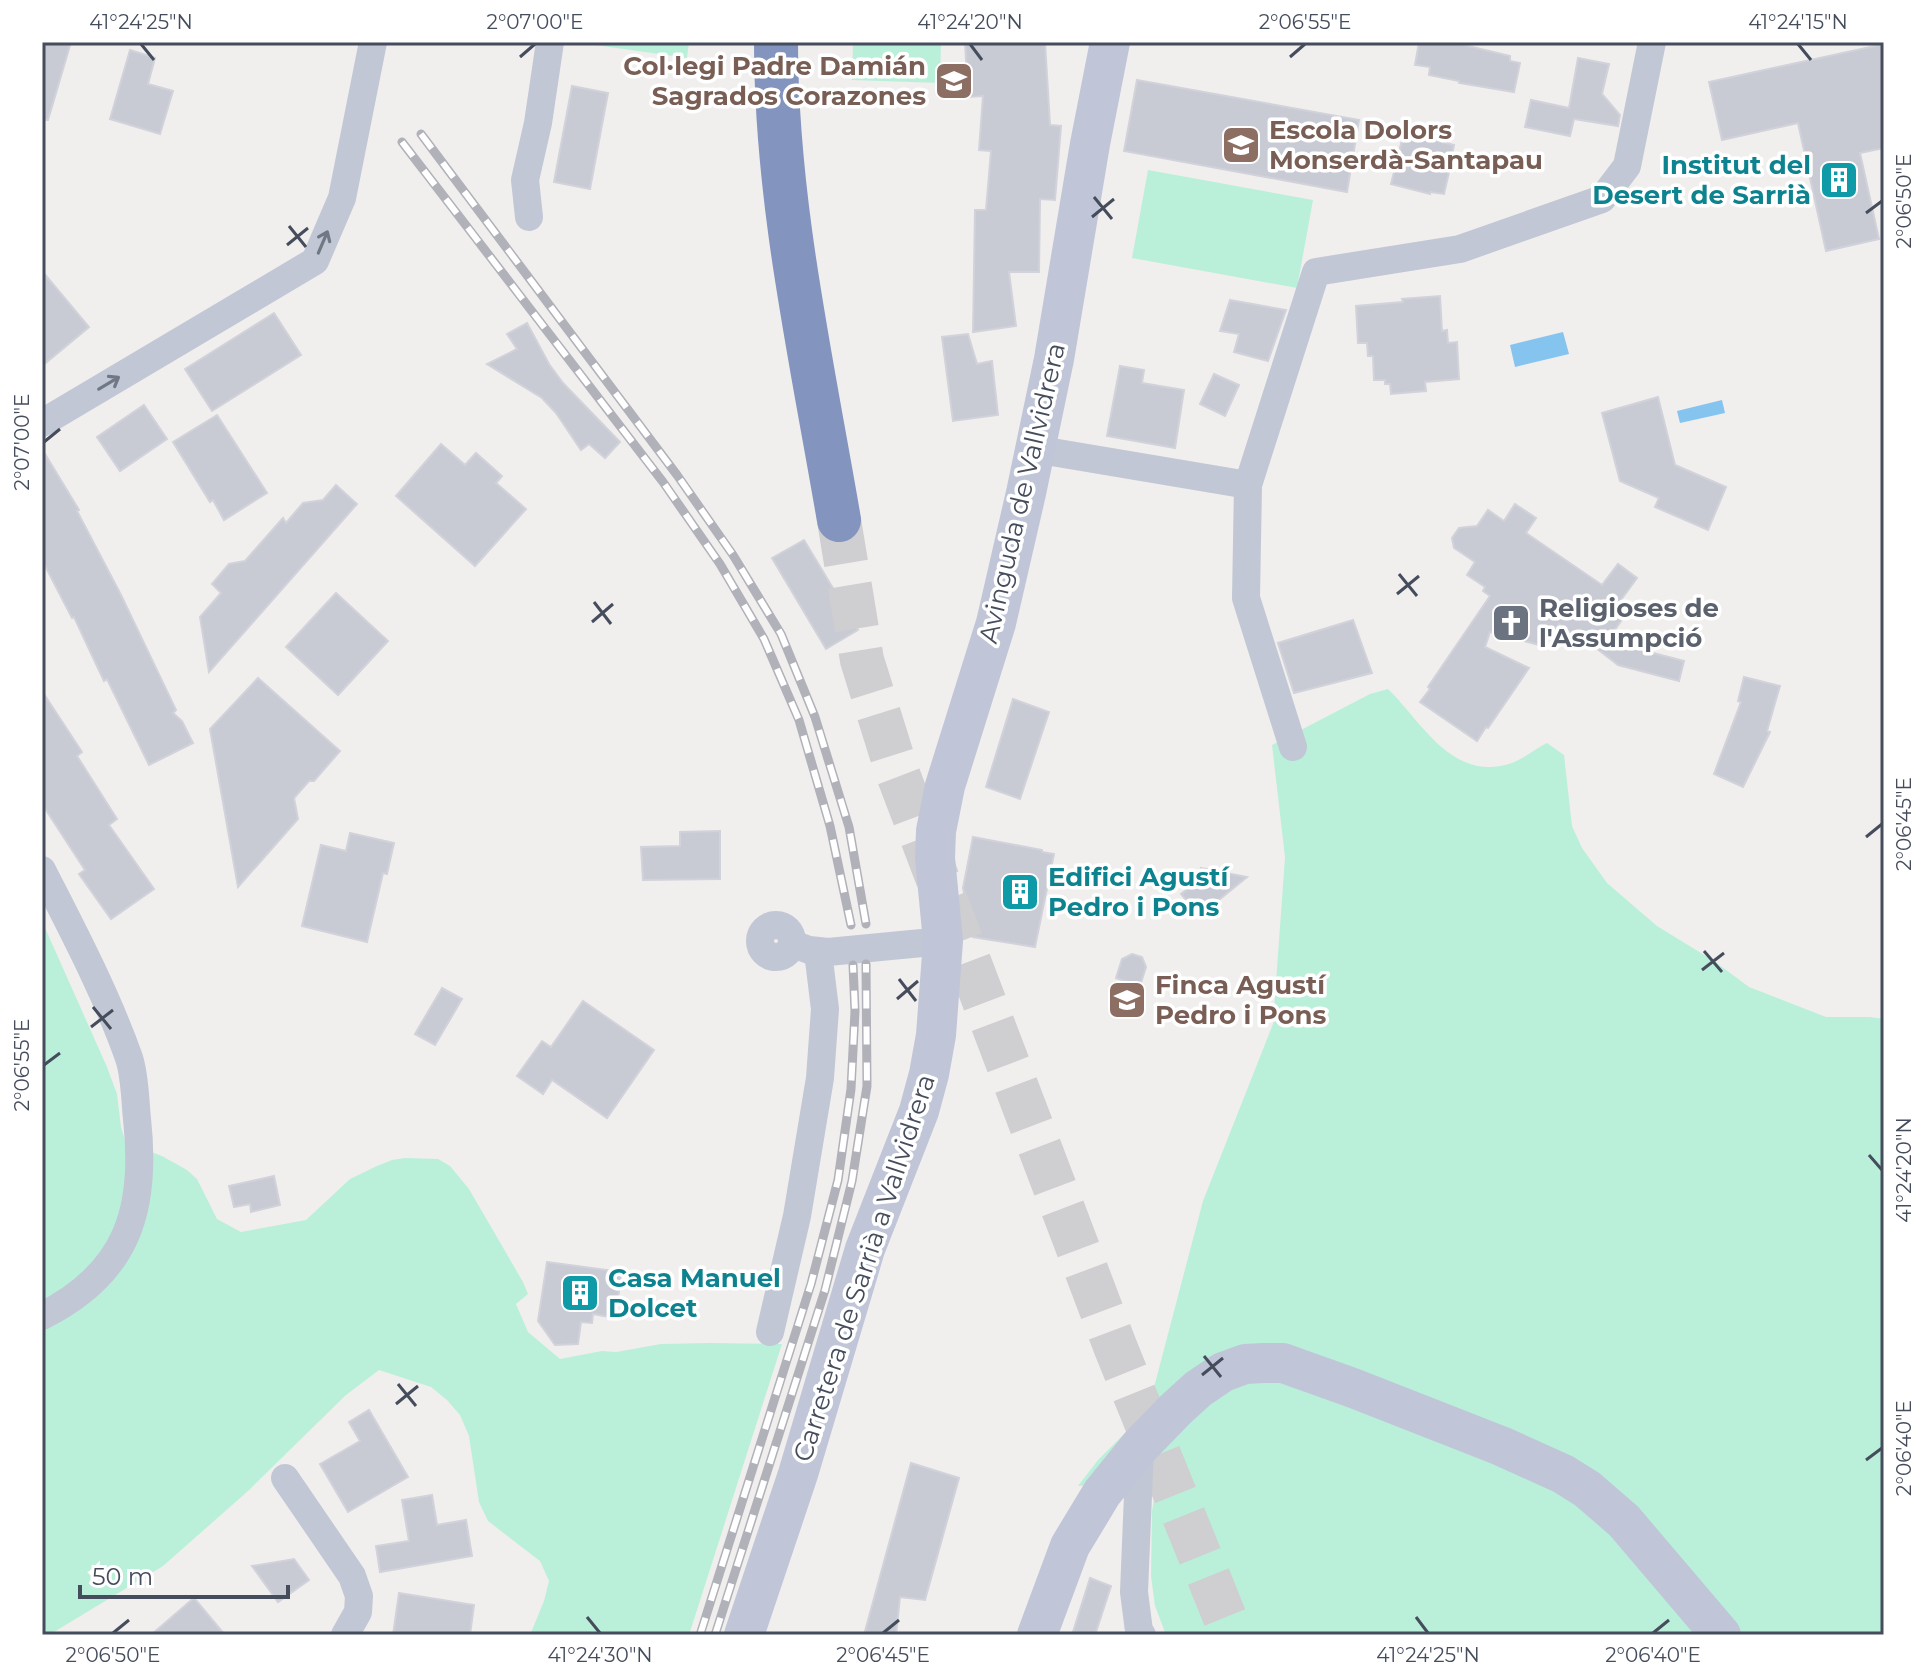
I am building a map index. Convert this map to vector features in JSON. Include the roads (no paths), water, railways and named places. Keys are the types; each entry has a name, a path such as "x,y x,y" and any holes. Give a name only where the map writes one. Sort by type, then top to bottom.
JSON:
{"highway":[{"path":"745,42 752,79 778,131"},
{"path":"776,42 778,131 800,306 839,520"},
{"path":"778,131 801,69 807,42"}],"main road":[{"name":"Avinguda de Vallvidrera","path":"934,942 936,831 945,786 996,623 1026,493 1054,359 1110,42"},
{"name":"Carretera de Sarrià a Vallvidrera","path":"744,1635 798,1474 865,1249 919,1111 936,1035 934,942"},
{"path":"1037,1635 1070,1546 1102,1493 1140,1446 1198,1389 1223,1372 1245,1364 1263,1363 1283,1363 1353,1388 1501,1446 1563,1474 1587,1489 1624,1521 1721,1635"}],"street":[{"path":"42,423 315,261 342,198 373,42"},
{"path":"529,217 525,180 538,123 550,42"},
{"path":"1293,747 1246,598 1248,485 1316,272 1460,249 1602,199 1627,166 1652,42"},
{"path":"1034,449 1248,485"},
{"path":"42,870 94,973 130,1062 139,1140 139,1187 135,1212 113,1259 80,1294 42,1316"},
{"path":"770,1332 797,1216 820,1078 825,1009 813,949 934,942"},
{"path":"1140,1446 1134,1592 1142,1635"},
{"path":"285,1478 352,1576 359,1596 358,1612 345,1635"}],"water":[{"path":"1563,332 1569,354 1515,367 1510,345"},
{"path":"1722,400 1725,413 1680,423 1677,411"}],"tunnel":[{"path":"839,520 862,660 896,769 1115,1346 1232,1635"}],"railway":[{"path":"421,134 677,475 733,555 781,634 815,717 849,827 866,924"},
{"path":"402,142 663,482 720,564 764,639 799,720 830,826 851,925"},
{"path":"715,1635 825,1290 852,1181 867,1086 866,964"},
{"path":"700,1635 811,1284 838,1180 851,1089 855,1011 853,965"}],"place":[{"name":"Col·legi Padre Damián Sagrados Corazones","path":"954,81"},
{"name":"Escola Dolors Monserdà-Santapau","path":"1241,145"},
{"name":"Institut del Desert de Sarrià","path":"1839,180"},
{"name":"Religioses de l'Assumpció","path":"1511,623"},
{"name":"Edifici Agustí Pedro i Pons","path":"1020,892"},
{"name":"Finca Agustí Pedro i Pons","path":"1127,1000"},
{"name":"Casa Manuel Dolcet","path":"580,1293"}]}
